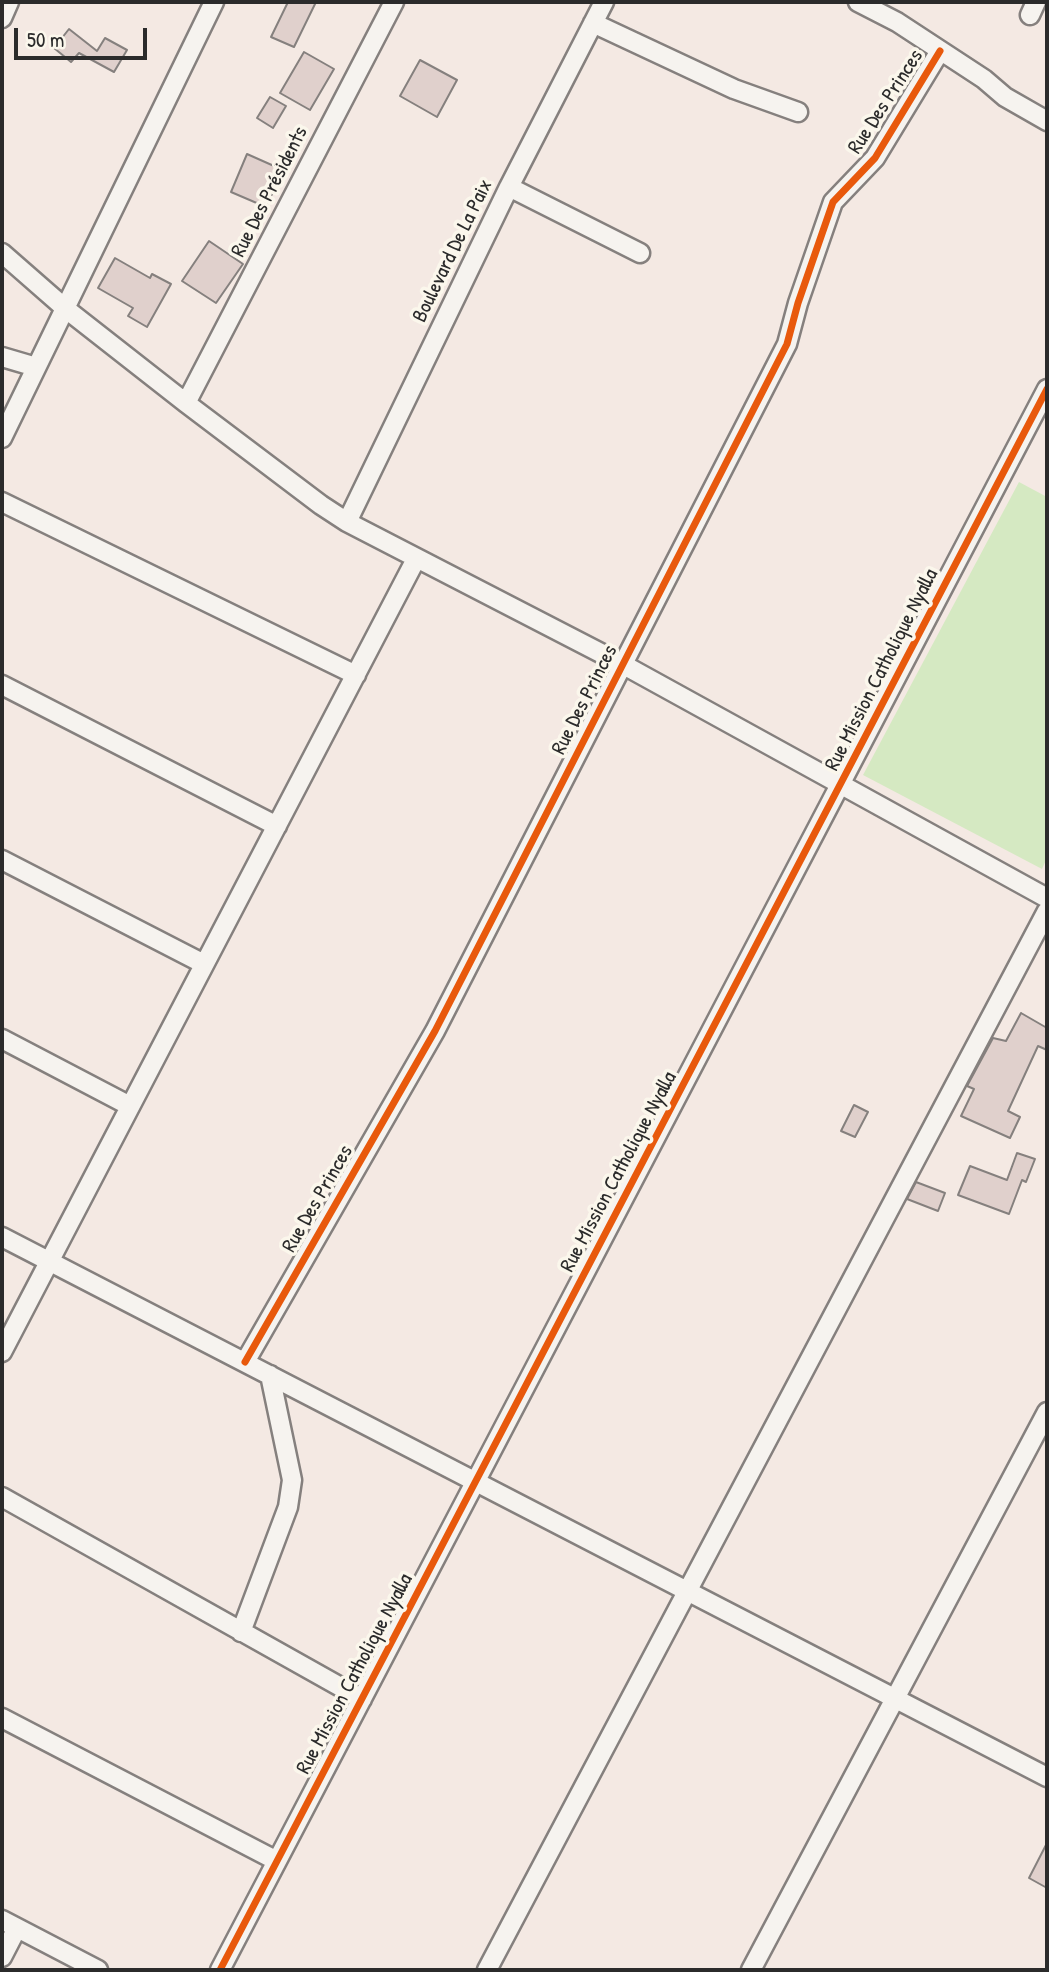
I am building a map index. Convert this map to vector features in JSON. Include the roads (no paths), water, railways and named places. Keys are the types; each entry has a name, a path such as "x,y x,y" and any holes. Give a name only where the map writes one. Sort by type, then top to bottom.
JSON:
{"street":[{"path":"2,18 9,2"},
{"path":"2,438 214,2"},
{"name":"Rue Des Présidents","path":"186,403 394,2"},
{"name":"Boulevard De La Paix","path":"347,522 509,187 604,2"},
{"path":"858,2 897,22 984,79 1005,97 1047,121"},
{"path":"593,23 734,89 798,113"},
{"name":"Rue Des Princes","path":"245,1362 435,1031 786,344 833,202 874,158 940,51"},
{"path":"509,187 640,253"},
{"path":"2,253 66,309 186,403 347,522 622,664 1047,898"},
{"path":"2,357 36,367"},
{"name":"Rue Mission Catholique Nyalla","path":"220,1970 1047,389"},
{"path":"2,502 356,674"},
{"path":"2,1352 416,559"},
{"path":"2,685 277,826"},
{"path":"2,860 204,964"},
{"path":"487,1970 1047,911"},
{"path":"2,1039 130,1106"},
{"path":"2,1237 1047,1777"},
{"path":"242,1632 288,1507 292,1480 270,1375"},
{"path":"751,1970 1047,1412"},
{"path":"2,1497 362,1699"},
{"path":"2,1718 277,1861"},
{"path":"2,1957 10,1924 98,1970"}]}
